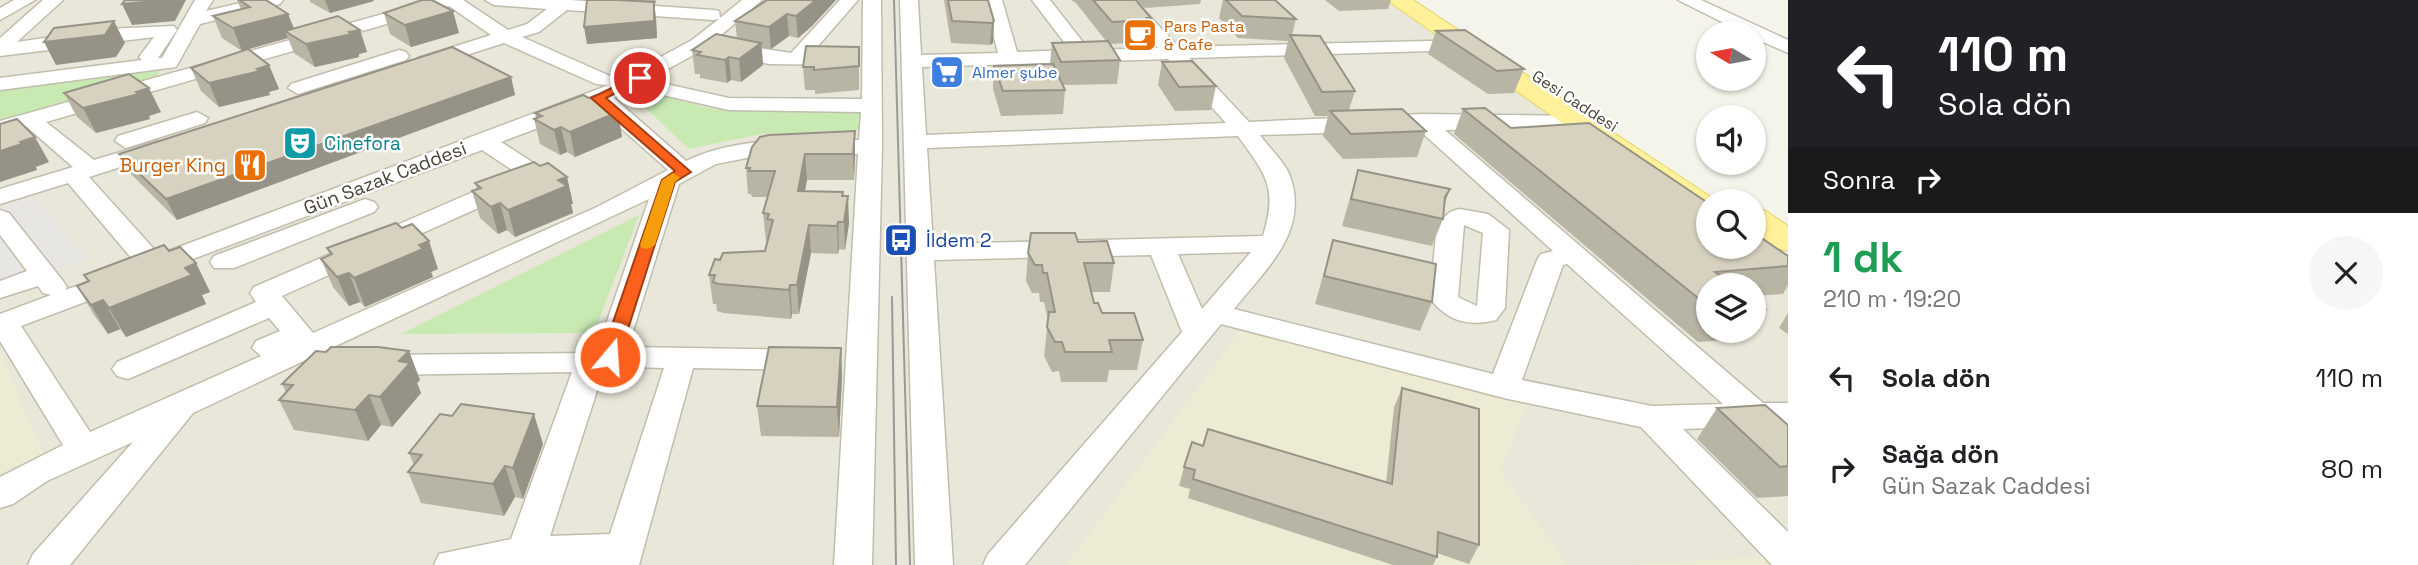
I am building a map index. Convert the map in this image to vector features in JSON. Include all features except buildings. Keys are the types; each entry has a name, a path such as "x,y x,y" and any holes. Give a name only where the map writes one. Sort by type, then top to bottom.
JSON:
{"main road":[{"name":"Gesi Caddesi","path":"1398,0 1696,202"},
{"name":"Gesi Caddesi","path":"1422,0 1710,189"},
{"path":"1766,226 1788,241"},
{"path":"1766,249 1788,264"}],"street":[{"path":"0,17 26,0"},
{"path":"0,50 28,20 54,0"},
{"path":"156,88 204,0"},
{"path":"193,20 274,0"},
{"path":"0,142 36,124 452,0 506,37 600,89 609,104 676,176"},
{"path":"494,0 563,5 721,8"},
{"name":"Gün Sazak Caddesi","path":"1,318 48,281 143,254 600,89 631,82 699,44 753,0"},
{"path":"795,60 849,0"},
{"path":"853,565 871,147 872,0"},
{"path":"909,0 934,565"},
{"path":"993,0 1009,58"},
{"path":"1041,0 1084,56"},
{"path":"1002,565 1273,244 1283,221 1279,177 1246,132 1125,0"},
{"path":"1687,0 1788,47"},
{"path":"299,97 533,28 563,5"},
{"name":"Gün Sazak Caddesi","path":"215,255 492,147 600,89 721,8"},
{"path":"0,17 28,20"},
{"path":"0,50 107,35 168,30 149,57"},
{"path":"1300,33 1319,49"},
{"path":"299,97 400,56 372,39"},
{"path":"699,44 769,58 872,61"},
{"path":"912,61 1464,44"},
{"path":"0,84 169,62"},
{"path":"156,88 273,70 299,97"},
{"path":"631,82 729,104 872,106"},
{"path":"0,197 197,118 156,88"},
{"path":"916,142 1246,132 1422,121 1576,121"},
{"path":"1422,121 1573,253 1772,415"},
{"path":"0,128 36,124"},
{"path":"36,124 80,167 143,254"},
{"path":"80,167 221,127"},
{"path":"128,369 534,174 492,147"},
{"path":"47,565 171,402 272,366 709,159 749,149 871,147"},
{"path":"524,559 676,176"},
{"path":"0,218 48,281 0,290"},
{"path":"921,252 1273,244"},
{"path":"1161,246 1206,323 1652,418 1772,415"},
{"path":"1504,387 1551,260 1573,253"},
{"path":"0,494 36,472 84,450 299,334 269,299 215,255 1,318 84,450"},
{"path":"1491,308 1529,320"},
{"path":"272,366 601,360 862,361"},
{"path":"453,565 524,559 623,557 678,370"},
{"path":"1652,418 1788,556"}],"shaded area":[{"path":"0,0 1390,0 1696,208 1696,259 1766,259 1766,255 1788,270 1788,565 0,565"},
{"path":"32,197 89,259 0,290 0,207"},
{"path":"1246,323 1529,397 1501,471 1568,565 1066,565"},
{"path":"0,352 46,460 0,486"},
{"path":"1775,556 1784,565 1625,565"}],"green space":[{"path":"162,66 154,82 0,125 0,87"},
{"path":"637,89 709,108 754,112 861,111 861,130 761,134 689,149 630,93"},
{"path":"639,215 594,333 401,334"}],"tram line":[{"path":"894,0 910,565"},
{"path":"892,297 896,565"}],"slow traffic":[{"path":"647,245 668,180 673,178"}],"place":[{"name":"Pars Pasta & Cafe","path":"1140,35"},
{"name":"Almer şube","path":"947,72"},
{"name":"Cinefora","path":"300,143"},
{"name":"Burger King","path":"250,165"},
{"name":"İldem 2","path":"901,240"}],"route":[{"path":"610,357 668,180 684,172 609,104 597,98 640,78"}]}
